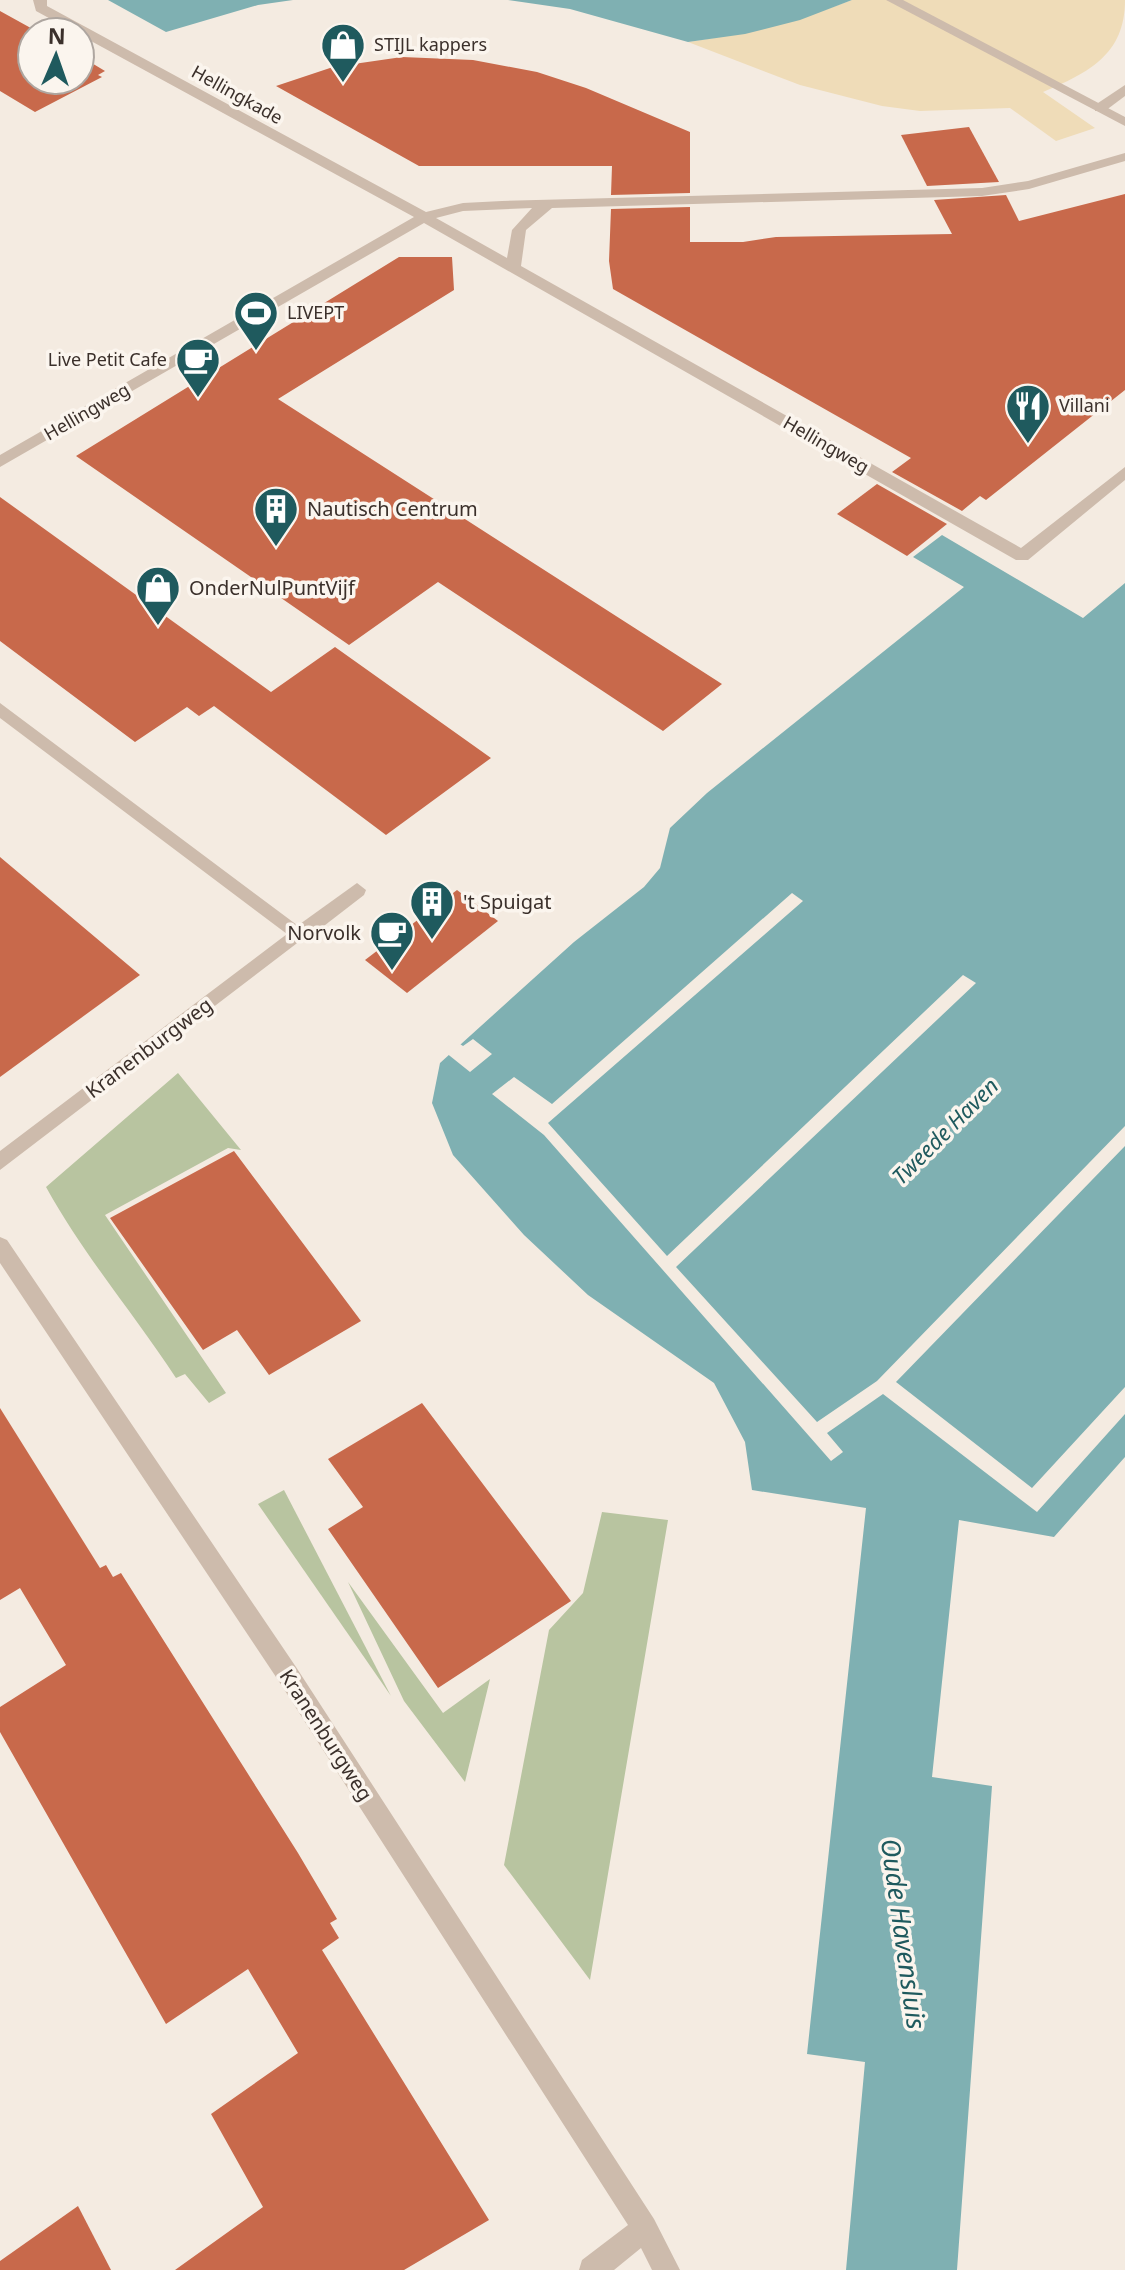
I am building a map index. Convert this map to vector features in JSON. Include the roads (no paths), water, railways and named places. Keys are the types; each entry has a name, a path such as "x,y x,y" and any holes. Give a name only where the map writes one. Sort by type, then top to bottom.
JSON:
{"street":[{"name":"Hellingkade","path":"40,0 41,8 424,217"},
{"path":"893,0 1125,122"},
{"path":"1100,108 1125,89"},
{"name":"Hellingweg","path":"0,462 424,217 463,207 551,203 950,195 1029,185 1125,157"},
{"path":"514,267 515,239 523,219 551,203"},
{"name":"Hellingweg","path":"424,217 1022,556 1125,472"},
{"path":"0,709 300,934"},
{"name":"Kranenburgweg","path":"0,1162 357,890"},
{"name":"Kranenburgweg","path":"0,1246 288,1675 645,2228 667,2270"},
{"path":"592,2270 645,2228"}],"water":[{"path":"108,0 293,0 258,5 166,32"},
{"path":"508,0 852,0 800,20 745,34 688,42 570,9"},
{"path":"942,535 1083,618 1125,583 1125,1457 1054,1537 959,1520 932,1777 992,1786 957,2270 846,2270 865,2062 807,2054 866,1508 752,1490 745,1442 714,1383 588,1295 524,1235 453,1155 432,1103 440,1063 574,942 644,887 660,868 670,828 707,793 964,587 913,557"}],"place":[{"name":"STIJL kappers","path":"343,84"},
{"name":"LIVEPT","path":"256,352"},
{"name":"Live Petit Cafe","path":"198,399"},
{"name":"Villani","path":"1028,445"},
{"name":"Nautisch Centrum","path":"276,548"},
{"name":"OnderNulPuntVijf","path":"158,627"},
{"name":"'t Spuigat","path":"432,941"},
{"name":"Norvolk","path":"392,972"}],"water label":[{"name":"Tweede Haven","path":"945,1131"},
{"name":"Oude Havensluis","path":"903,1934"}]}
